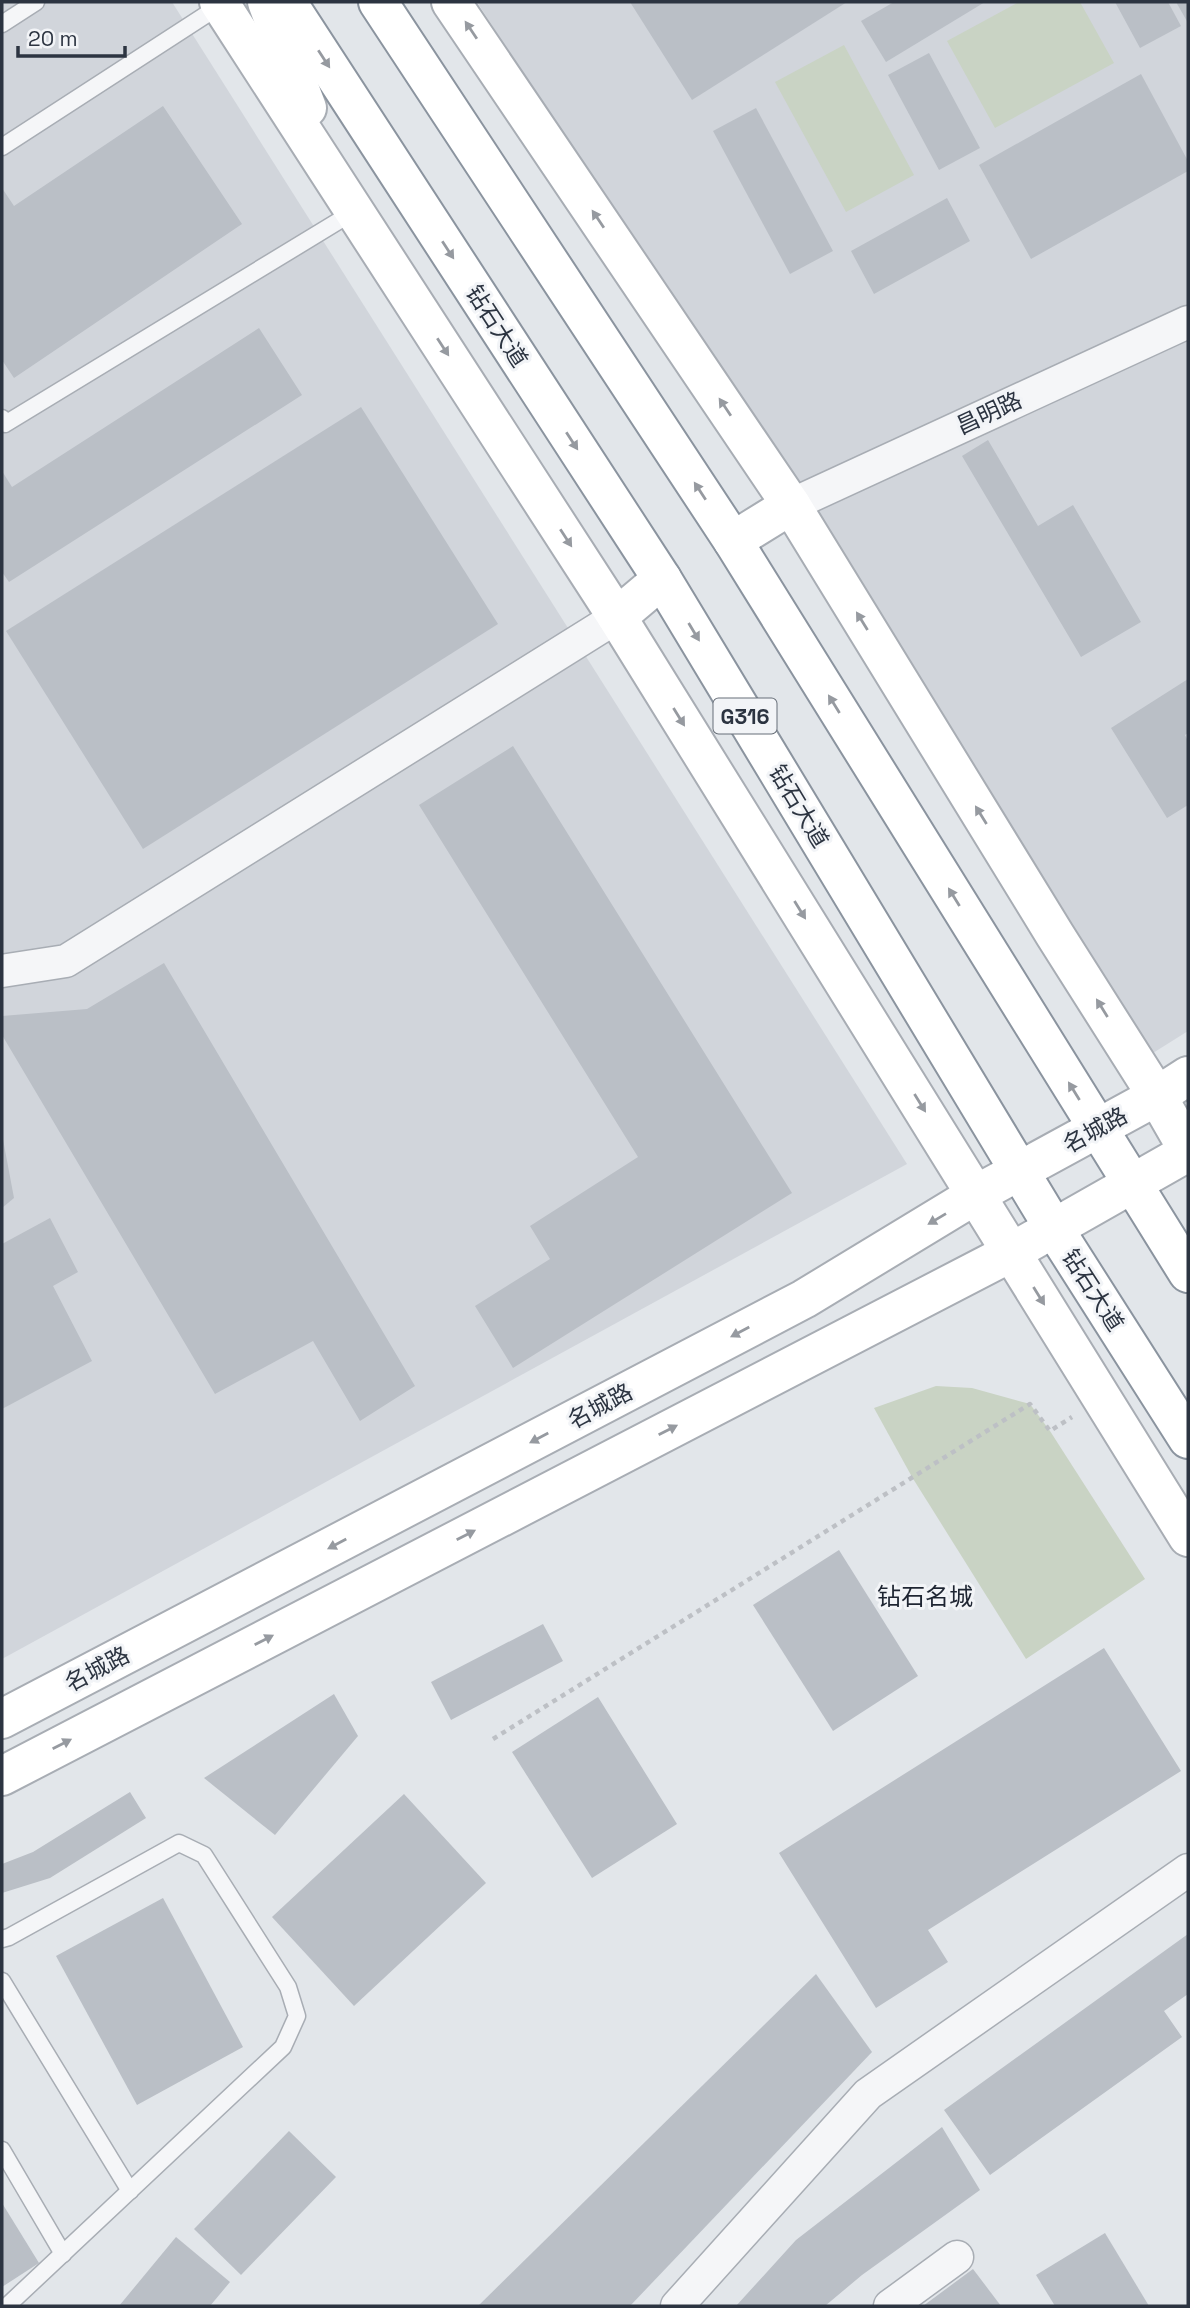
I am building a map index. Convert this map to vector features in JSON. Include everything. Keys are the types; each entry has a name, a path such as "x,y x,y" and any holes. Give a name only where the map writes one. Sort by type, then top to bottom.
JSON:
{"main road":[{"path":"267,2 333,177"},
{"name":"钻石大道","path":"287,2 662,579 1055,1230 1188,1439"},
{"path":"378,2 733,541 1188,1273"},
{"path":"2,1776 1055,1230 1188,1151 1173,1086 1055,935 791,505 452,2"},
{"path":"220,3 617,617 1188,1537"},
{"path":"733,541 791,505"},
{"path":"617,617 662,579"},
{"name":"名城路","path":"2,1719 804,1299 977,1194 1173,1086"}],"street":[{"name":"昌明路","path":"791,505 1188,321"},
{"path":"2,971 66,961 617,617"},
{"path":"686,2303 869,2094 1188,1870"},
{"path":"890,2306 957,2257"}],"lane":[{"path":"2,24 36,2"},
{"path":"3,144 220,3"},
{"path":"2,418 5,424 355,211"},
{"path":"2,1939 179,1843 204,1855 288,1987 296,2016 283,2047 7,2306"},
{"path":"2,1981 130,2191"},
{"path":"2,2150 63,2253"}],"path":[{"path":"493,1739 1030,1404 1050,1431 1102,1398"}],"shaded area":[{"path":"2,2 172,2 907,1164 2,1659"},
{"path":"477,2 1188,2 1188,1031 1153,1053"}],"green space":[{"path":"1019,2 1080,2 1114,63 995,128 947,41"},
{"path":"844,45 914,175 846,212 775,82"},
{"path":"936,1386 972,1388 1030,1404 1145,1579 1026,1659 912,1477 874,1408"}],"building":[{"path":"630,2 847,2 692,100"},
{"path":"894,2 985,2 886,62 861,21"},
{"path":"1115,2 1168,2 1181,26 1140,48"},
{"path":"1176,2 1188,2 1188,23"},
{"path":"929,53 980,148 939,170 888,75"},
{"path":"1141,74 1188,161 1188,171 1031,259 979,165"},
{"path":"163,106 242,224 14,378 2,360 2,188 14,206"},
{"path":"756,108 833,251 790,274 713,131"},
{"path":"947,198 970,241 874,294 851,251"},
{"path":"259,328 302,395 9,582 2,572 2,471 12,487"},
{"path":"361,407 498,624 143,849 6,631"},
{"path":"988,440 1038,526 1073,505 1141,622 1081,657 962,456"},
{"path":"1188,679 1188,733 1185,735 1188,741 1188,805 1167,818 1111,728"},
{"path":"513,746 792,1193 513,1368 475,1306 550,1259 530,1226 638,1157 419,805"},
{"path":"164,963 415,1386 360,1421 313,1341 215,1394 2,1035 2,1016 87,1009"},
{"path":"2,1134 14,1198 2,1208"},
{"path":"50,1218 78,1272 53,1286 92,1361 2,1409 2,1244"},
{"path":"839,1550 918,1676 833,1731 753,1605"},
{"path":"543,1624 563,1661 451,1720 431,1682"},
{"path":"1104,1648 1181,1771 928,1930 948,1962 876,2008 779,1853"},
{"path":"334,1694 358,1736 275,1835 204,1778"},
{"path":"598,1697 677,1824 592,1878 512,1752"},
{"path":"130,1792 146,1818 50,1878 2,1893 2,1864 33,1852"},
{"path":"404,1794 486,1883 354,2006 272,1917"},
{"path":"163,1898 243,2047 137,2105 56,1956"},
{"path":"1188,1934 1188,1994 1164,2011 1182,2037 990,2175 944,2110"},
{"path":"816,1974 872,2052 630,2306 478,2306"},
{"path":"942,2127 980,2190 862,2275 825,2306 736,2306 796,2240"},
{"path":"289,2131 336,2177 241,2275 194,2229"},
{"path":"2,2203 39,2263 2,2287"},
{"path":"1105,2233 1149,2306 1055,2306 1036,2275"},
{"path":"176,2237 230,2282 210,2306 119,2306"},
{"path":"973,2269 1001,2306 923,2306"}],"district":[{"name":"钻石名城","path":"925,1596"}]}
